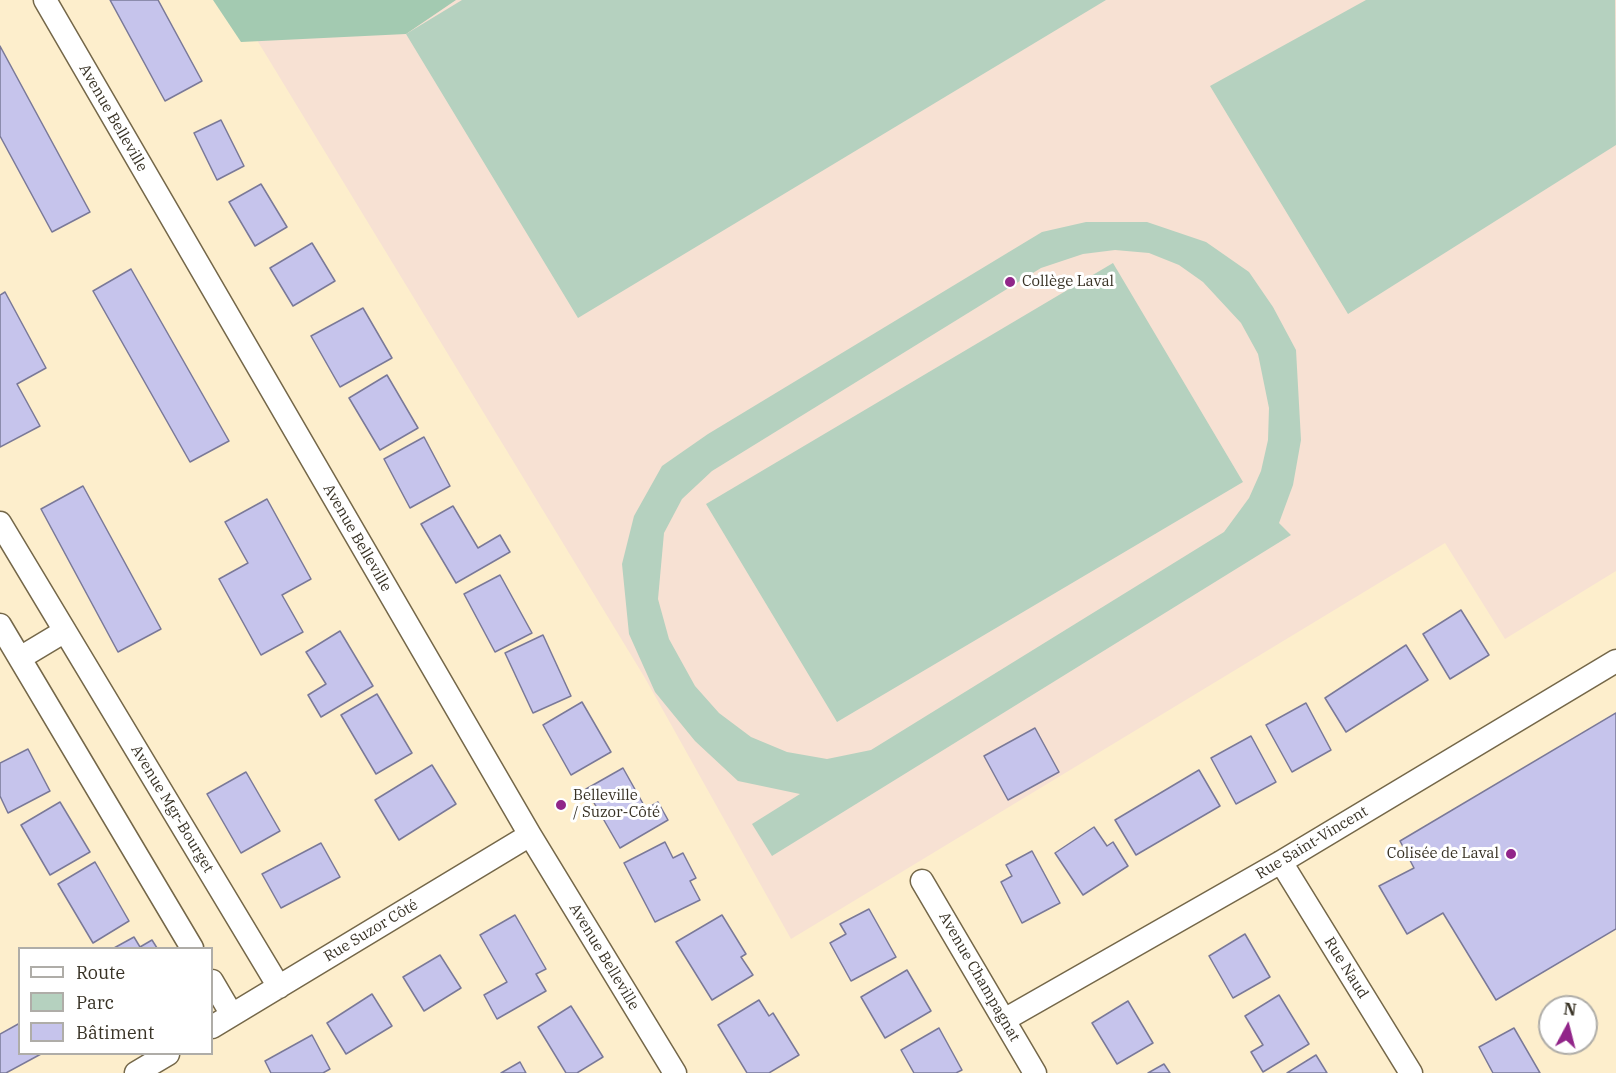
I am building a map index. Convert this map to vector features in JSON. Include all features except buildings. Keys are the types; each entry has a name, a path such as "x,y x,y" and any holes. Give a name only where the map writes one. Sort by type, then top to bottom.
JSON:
{"street":[{"name":"Avenue Belleville","path":"45,0 530,835 675,1073"},
{"name":"Avenue Mgr-Bourget","path":"0,523 279,987"},
{"path":"0,625 191,947"},
{"path":"20,658 65,631"},
{"name":"Rue Saint-Vincent","path":"1004,1020 1281,862 1616,661"},
{"name":"Rue Suzor Côté","path":"213,1026 530,835"},
{"name":"Rue Naud","path":"1281,862 1411,1073"},
{"name":"Avenue Champagnat","path":"922,881 1035,1073"},
{"path":"213,983 232,1015"},
{"path":"136,1073 165,1055"}],"shaded area":[{"name":"Collège Laval","path":"285,0 1616,0 1616,571 1505,639 1445,543 791,939 645,678 246,22"}],"green space":[{"path":"213,0 456,0 406,34 241,42"},
{"path":"462,0 1106,0 578,318 406,34"},
{"path":"1366,0 1615,0 1616,145 1348,314 1210,86"},
{"path":"1086,222 1147,222 1206,242 1249,272 1273,307 1296,350 1301,440 1293,485 1279,523 1291,535 772,856 752,824 800,794 738,781 695,741 655,692 629,634 622,564 634,516 662,466 708,434 1042,232","holes":["1115,250 1149,253 1179,265 1203,282 1241,323 1258,354 1269,408 1268,440 1261,471 1249,498 1224,532 871,750 827,759 787,752 751,737 719,713 695,686 669,639 658,599 664,533 682,499 712,471 1041,268 1083,254"]},
{"path":"1113,263 1243,482 837,722 706,504"}],"place":[{"name":"Collège Laval","path":"1010,282"},
{"name":"Belleville / Suzor-Côté","path":"561,805"},
{"name":"Colisée de Laval","path":"1511,854"}]}
